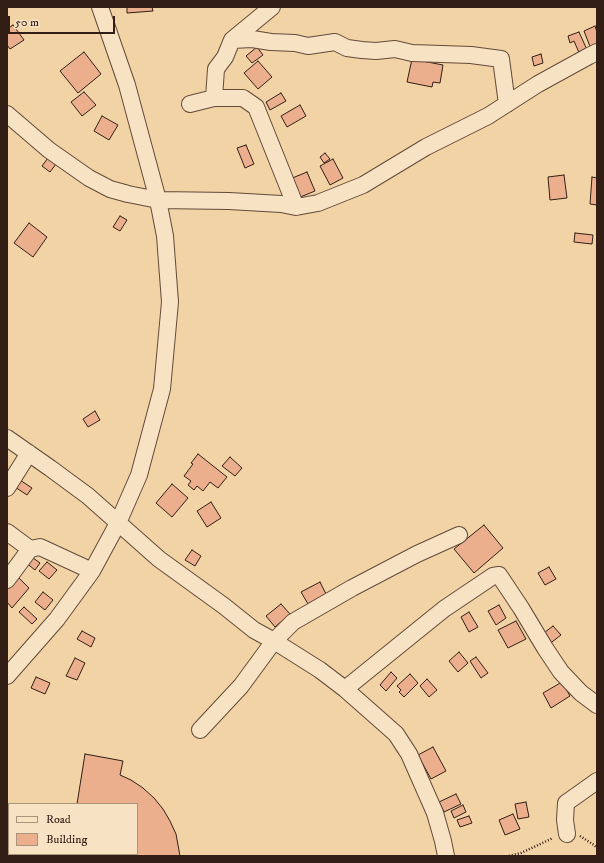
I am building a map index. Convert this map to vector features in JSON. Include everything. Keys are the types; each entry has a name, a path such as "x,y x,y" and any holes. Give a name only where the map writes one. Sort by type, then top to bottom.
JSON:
{"street":[{"path":"7,676 57,619 92,571 118,523 139,475 162,389 170,302 165,236 158,200 127,85 100,7"},
{"path":"214,98 216,69 225,57 232,40 267,8"},
{"path":"232,40 252,39 271,42 295,43 308,46 335,42 346,48 362,50 376,51 395,49 412,53 471,55 501,60 507,104"},
{"path":"7,114 49,150 89,178 110,188 128,194 158,200 229,201 281,204 296,207 318,203 363,185 426,147 488,116 538,84 597,52"},
{"path":"190,104 214,98 242,98 256,107 296,207"},
{"path":"7,438 88,496 159,559 224,606 254,630 320,670 345,689 396,734 409,754 435,813 446,856"},
{"path":"7,488 29,453"},
{"path":"7,532 30,549"},
{"path":"200,730 241,686 274,641 293,622 352,588 417,554 459,535"},
{"path":"7,580 30,549 40,547 92,571"},
{"path":"345,689 444,609 493,576 499,575 561,672 581,693 597,705"},
{"path":"567,834 565,820 566,803 597,781"}],"building":[{"path":"127,7 152,7 153,11 127,13"},
{"path":"13,25 24,40 10,49 7,45 7,29"},
{"path":"595,26 597,32 597,47 591,49 584,31"},
{"path":"579,32 588,52 580,55 574,41 570,43 568,36"},
{"path":"257,47 263,55 252,63 246,56"},
{"path":"84,52 101,74 78,93 60,71"},
{"path":"541,54 543,63 534,66 532,57"},
{"path":"412,59 443,65 440,83 433,82 432,87 407,82"},
{"path":"258,61 272,77 258,89 244,73"},
{"path":"84,92 96,105 82,116 71,102"},
{"path":"281,93 286,101 270,110 266,102"},
{"path":"300,105 306,116 287,127 281,116"},
{"path":"102,116 118,125 109,140 94,131"},
{"path":"246,145 254,164 245,168 237,148"},
{"path":"325,153 330,159 324,163 320,157"},
{"path":"48,158 56,164 50,172 42,166"},
{"path":"333,159 343,178 330,185 320,166"},
{"path":"307,172 315,191 298,198 290,179"},
{"path":"564,175 567,198 550,200 548,177"},
{"path":"592,177 597,178 597,205 590,204"},
{"path":"120,216 127,220 120,231 113,227"},
{"path":"29,223 47,237 33,257 14,243"},
{"path":"575,233 593,235 592,244 574,242"},
{"path":"95,411 100,420 88,427 83,419"},
{"path":"198,454 227,477 218,488 210,482 203,491 197,486 194,490 188,485 191,481 184,476"},
{"path":"230,457 242,468 235,476 222,466"},
{"path":"20,480 32,488 27,495 15,487"},
{"path":"172,484 188,498 172,517 156,503"},
{"path":"211,502 221,518 207,527 197,511"},
{"path":"484,525 503,548 474,573 454,549"},
{"path":"192,550 201,556 195,566 185,560"},
{"path":"29,555 40,563 35,570 25,562"},
{"path":"47,562 57,570 49,579 39,571"},
{"path":"549,567 556,579 545,585 538,573"},
{"path":"16,575 29,588 12,608 7,602 7,586"},
{"path":"320,582 326,594 308,604 301,592"},
{"path":"43,592 53,600 45,610 35,602"},
{"path":"281,604 290,614 275,627 266,616"},
{"path":"499,605 506,618 496,625 488,611"},
{"path":"24,607 37,619 32,624 19,612"},
{"path":"469,612 478,627 469,632 461,617"},
{"path":"516,621 526,639 508,648 498,630"},
{"path":"553,626 561,635 548,645 540,636"},
{"path":"82,631 95,638 91,647 77,639"},
{"path":"459,652 468,663 458,672 449,661"},
{"path":"476,657 488,673 481,678 470,661"},
{"path":"75,658 85,663 77,680 66,676"},
{"path":"391,672 397,678 386,691 380,685"},
{"path":"410,674 418,683 404,697 399,692 401,690 397,686"},
{"path":"36,677 50,683 45,694 31,688"},
{"path":"427,679 437,690 429,697 420,686"},
{"path":"562,682 570,696 551,708 543,693"},
{"path":"433,747 446,771 431,779 418,755"},
{"path":"85,754 123,761 120,775 143,788 163,809 176,834 180,856 49,856 138,855 138,803 77,803"},
{"path":"456,794 461,804 444,812 439,802"},
{"path":"526,802 529,817 518,819 515,804"},
{"path":"463,805 466,812 454,818 451,811"},
{"path":"513,814 520,829 505,835 499,820"},
{"path":"469,816 472,823 460,827 457,820"}]}
